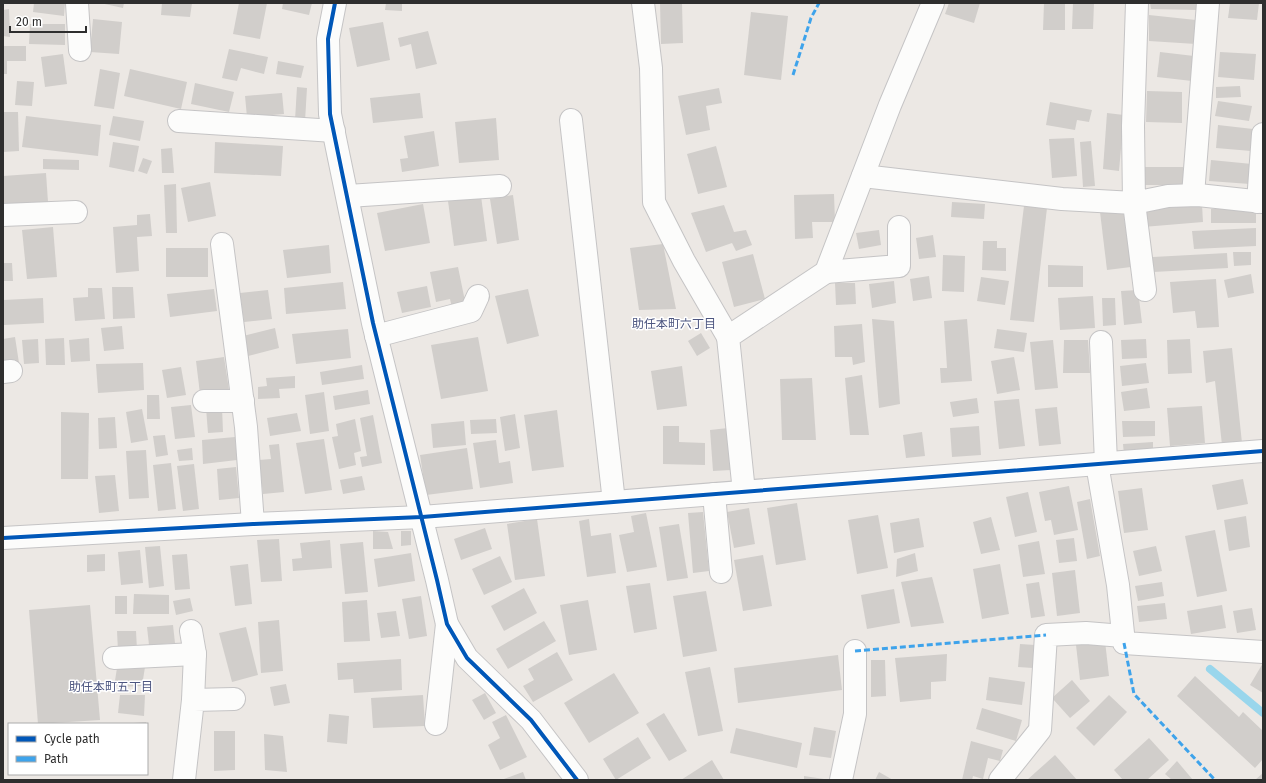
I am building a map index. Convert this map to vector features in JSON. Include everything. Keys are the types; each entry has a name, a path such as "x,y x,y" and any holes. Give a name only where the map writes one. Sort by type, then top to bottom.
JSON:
{"street":[{"path":"77,3 80,50"},
{"path":"335,3 328,39 330,114 376,336 438,580 446,624 436,724"},
{"path":"643,3 651,68 654,202 684,261 728,337 744,492"},
{"path":"826,272 890,105 933,3"},
{"path":"1137,3 1133,126 1134,203 1145,290"},
{"path":"1193,195 1208,3"},
{"path":"571,120 614,502"},
{"path":"179,121 334,131"},
{"path":"863,176 1062,199 1134,203 1168,196 1193,195 1261,202 1263,134"},
{"path":"348,196 500,186"},
{"path":"3,215 76,212"},
{"path":"728,337 826,272 899,266 899,227"},
{"path":"222,244 246,427 254,524"},
{"path":"376,336 470,311 478,296"},
{"path":"1101,342 1101,464 1118,585 1124,643 1263,652"},
{"path":"204,401 243,401"},
{"path":"3,538 422,516 1263,451"},
{"path":"714,494 721,572"},
{"path":"446,624 467,658 531,720 577,780"},
{"path":"184,780 193,700 195,654 191,630"},
{"path":"1000,780 1040,730 1046,635 1086,633 1123,636"},
{"path":"841,780 855,714 855,651"},
{"path":"114,658 195,654"},
{"path":"193,700 234,699"}],"building":[{"path":"34,3 65,3 64,16 33,12"},
{"path":"100,3 124,3 123,8"},
{"path":"162,3 192,3 190,17 161,15"},
{"path":"239,3 267,3 260,39 233,34"},
{"path":"283,3 312,3 309,15 282,9"},
{"path":"386,3 402,3 402,11 385,10"},
{"path":"660,3 682,3 683,43 661,44"},
{"path":"949,3 980,3 974,23 945,14"},
{"path":"1044,3 1065,3 1065,30 1043,30"},
{"path":"1073,3 1094,3 1093,29 1072,29"},
{"path":"1150,3 1199,3 1198,10 1151,9"},
{"path":"1230,3 1259,3 1257,20 1228,18"},
{"path":"9,9 10,37 3,36 3,10"},
{"path":"751,12 788,16 781,80 744,75"},
{"path":"1149,15 1196,20 1196,44 1149,41"},
{"path":"93,19 122,22 119,54 90,52"},
{"path":"383,22 390,60 357,67 349,28"},
{"path":"30,24 65,24 65,45 29,44"},
{"path":"428,31 437,64 416,69 411,44 400,47 398,38"},
{"path":"3,46 26,46 26,61 7,61 7,74 3,74"},
{"path":"229,49 268,57 264,74 241,68 237,81 222,78"},
{"path":"1160,52 1194,56 1192,81 1157,77"},
{"path":"1220,52 1256,54 1254,80 1218,77"},
{"path":"63,54 67,84 45,87 41,57"},
{"path":"278,61 304,66 301,78 276,74"},
{"path":"100,69 120,73 114,109 94,106"},
{"path":"130,69 187,82 181,109 124,96"},
{"path":"17,81 34,82 32,106 15,105"},
{"path":"195,83 234,92 229,112 191,104"},
{"path":"1240,86 1241,97 1216,98 1216,87"},
{"path":"297,87 307,88 305,121 295,120"},
{"path":"719,88 722,103 706,106 710,130 686,135 678,96"},
{"path":"1147,91 1182,92 1182,123 1146,122"},
{"path":"282,93 284,114 247,117 245,96"},
{"path":"420,93 423,118 373,123 370,98"},
{"path":"1218,101 1252,106 1249,121 1215,116"},
{"path":"1050,102 1092,110 1089,122 1077,120 1075,130 1046,125"},
{"path":"3,112 18,112 19,151 3,152"},
{"path":"1107,113 1124,115 1119,171 1103,169"},
{"path":"26,116 101,125 98,156 22,147"},
{"path":"113,116 144,121 140,141 109,135"},
{"path":"496,118 499,160 459,163 455,122"},
{"path":"1218,125 1253,129 1251,151 1216,148"},
{"path":"434,131 439,166 402,172 400,159 408,158 404,136"},
{"path":"1074,138 1077,176 1052,178 1049,139"},
{"path":"1091,141 1095,186 1083,187 1080,142"},
{"path":"113,142 139,146 134,172 109,167"},
{"path":"215,142 283,146 281,176 214,173"},
{"path":"716,146 727,187 698,194 687,154"},
{"path":"172,148 174,173 162,173 161,149"},
{"path":"143,158 152,161 147,174 138,171"},
{"path":"43,159 79,160 79,170 43,169"},
{"path":"1211,160 1252,164 1250,184 1209,181"},
{"path":"1143,167 1183,167 1183,185 1143,185"},
{"path":"46,173 48,202 3,205 3,176"},
{"path":"210,182 216,216 188,222 181,188"},
{"path":"176,184 177,233 166,233 164,185"},
{"path":"834,194 835,222 812,222 813,238 795,239 794,195"},
{"path":"513,195 519,240 497,244 490,199"},
{"path":"481,196 487,241 454,246 448,201"},
{"path":"952,202 985,204 984,219 951,217"},
{"path":"423,204 430,243 385,251 377,213"},
{"path":"724,205 734,232 746,230 752,245 736,251 732,243 706,252 691,213"},
{"path":"1202,205 1203,222 1143,227 1141,210"},
{"path":"1024,206 1047,208 1034,322 1010,320"},
{"path":"1256,208 1256,223 1211,223 1211,209"},
{"path":"1123,209 1131,267 1107,270 1100,212"},
{"path":"150,214 152,236 137,237 139,271 116,273 113,227 137,225 137,215"},
{"path":"53,227 57,277 27,279 22,230"},
{"path":"1256,228 1256,246 1194,249 1192,231"},
{"path":"879,230 881,245 859,249 856,233"},
{"path":"933,235 936,257 919,259 916,238"},
{"path":"983,241 997,241 997,248 1006,248 1006,271 982,270"},
{"path":"663,244 676,309 639,310 630,248"},
{"path":"329,245 331,273 287,278 283,250"},
{"path":"166,248 208,248 208,277 166,277"},
{"path":"1233,252 1251,252 1251,265 1234,266"},
{"path":"1227,253 1228,268 1153,272 1153,257"},
{"path":"753,254 765,299 734,307 722,262"},
{"path":"943,255 965,256 964,292 942,291"},
{"path":"3,263 12,263 13,281 3,281"},
{"path":"1048,265 1083,266 1083,287 1048,287"},
{"path":"458,267 466,306 452,308 450,299 436,302 430,272"},
{"path":"1251,274 1254,293 1228,298 1224,280"},
{"path":"929,276 932,298 913,301 910,279"},
{"path":"981,277 1009,281 1005,305 977,301"},
{"path":"1216,279 1219,327 1197,328 1195,311 1173,313 1170,282"},
{"path":"894,281 896,303 872,308 869,284"},
{"path":"343,282 346,309 286,314 284,288"},
{"path":"835,283 855,283 856,304 836,305"},
{"path":"427,286 431,307 402,313 397,292"},
{"path":"112,287 133,287 135,318 113,319"},
{"path":"88,288 102,288 105,319 75,321 73,298 88,297"},
{"path":"214,289 217,311 170,317 167,294"},
{"path":"528,289 539,336 507,344 495,296"},
{"path":"268,290 272,319 244,322 240,293"},
{"path":"1138,290 1142,323 1124,325 1121,291"},
{"path":"1093,296 1095,328 1060,330 1058,298"},
{"path":"43,298 44,323 4,325 3,300"},
{"path":"1102,298 1115,298 1116,325 1103,326"},
{"path":"872,319 894,321 900,404 879,408"},
{"path":"967,319 972,381 941,383 940,368 947,368 944,321"},
{"path":"862,324 865,362 853,365 852,357 835,357 834,326"},
{"path":"122,326 124,349 104,351 101,328"},
{"path":"275,328 279,348 248,356 243,336"},
{"path":"348,329 351,358 296,364 292,334"},
{"path":"997,329 1027,333 1024,352 994,348"},
{"path":"701,333 710,348 697,356 688,341"},
{"path":"15,337 19,363 5,366 3,339"},
{"path":"478,337 488,391 441,399 431,345"},
{"path":"64,338 65,365 46,365 45,339"},
{"path":"89,338 90,361 71,362 69,340"},
{"path":"38,339 39,363 24,364 22,340"},
{"path":"1146,339 1147,358 1122,359 1121,340"},
{"path":"1190,339 1192,373 1168,374 1167,340"},
{"path":"1053,340 1058,388 1035,390 1030,342"},
{"path":"1064,340 1088,340 1090,373 1063,373"},
{"path":"1232,348 1242,443 1222,445 1215,381 1206,383 1203,351"},
{"path":"224,357 229,390 200,394 196,361"},
{"path":"1014,357 1020,390 997,394 991,361"},
{"path":"143,363 144,390 98,393 96,364"},
{"path":"1146,363 1149,383 1122,386 1120,366"},
{"path":"362,365 364,379 322,385 320,372"},
{"path":"682,366 687,406 657,410 651,371"},
{"path":"181,367 186,395 167,398 162,370"},
{"path":"862,375 869,435 850,435 845,378"},
{"path":"295,376 295,388 279,389 280,398 258,399 258,387 267,386 266,378"},
{"path":"812,378 816,440 782,440 780,379"},
{"path":"1147,388 1150,408 1124,411 1121,392"},
{"path":"368,390 370,404 335,410 333,396"},
{"path":"324,392 329,431 310,434 305,395"},
{"path":"147,395 159,395 160,419 147,419"},
{"path":"977,398 979,413 953,417 950,402"},
{"path":"1019,399 1025,446 999,449 994,401"},
{"path":"191,405 195,437 175,439 171,407"},
{"path":"1202,406 1205,443 1170,446 1167,408"},
{"path":"222,407 223,432 208,433 206,408"},
{"path":"1057,407 1061,444 1039,446 1035,409"},
{"path":"142,409 148,440 131,443 126,412"},
{"path":"557,410 564,467 532,471 524,415"},
{"path":"61,412 89,413 88,479 61,479"},
{"path":"297,413 301,431 270,436 267,418"},
{"path":"515,414 520,448 505,451 500,417"},
{"path":"373,415 382,463 362,467 360,457 367,456 360,418"},
{"path":"115,417 117,448 99,449 98,418"},
{"path":"355,419 361,451 354,453 356,465 339,469 332,437 338,436 336,424"},
{"path":"496,419 497,433 471,434 470,420"},
{"path":"464,421 466,445 433,448 431,424"},
{"path":"1122,421 1155,421 1155,436 1123,437"},
{"path":"663,426 679,426 679,442 705,443 705,465 663,464"},
{"path":"979,426 981,455 952,457 950,428"},
{"path":"728,428 731,470 713,471 710,430"},
{"path":"922,432 925,456 906,458 903,435"},
{"path":"165,435 168,455 156,457 153,436"},
{"path":"235,437 237,460 203,464 202,440"},
{"path":"324,439 332,490 305,494 296,443"},
{"path":"496,440 499,463 510,461 513,483 480,488 473,443"},
{"path":"1153,442 1153,452 1124,455 1123,444"},
{"path":"279,444 284,492 263,494 259,460 271,459 269,445"},
{"path":"192,448 193,460 179,461 177,450"},
{"path":"467,448 473,489 426,495 420,455"},
{"path":"146,450 149,498 129,499 126,451"},
{"path":"171,463 176,509 158,511 153,465"},
{"path":"194,464 199,509 183,511 177,466"},
{"path":"236,467 239,498 219,500 217,469"},
{"path":"115,475 119,511 99,513 95,476"},
{"path":"362,476 365,490 343,494 340,480"},
{"path":"1243,479 1248,504 1217,510 1212,485"},
{"path":"1069,486 1078,530 1054,535 1051,520 1045,521 1039,492"},
{"path":"1142,488 1148,530 1124,533 1118,491"},
{"path":"1028,492 1037,532 1015,537 1006,497"},
{"path":"1090,499 1100,556 1087,559 1077,502"},
{"path":"797,503 806,560 776,565 767,508"},
{"path":"749,508 755,544 734,548 727,512"},
{"path":"703,512 709,571 693,573 688,513"},
{"path":"646,513 657,567 627,572 619,535 634,532 631,516"},
{"path":"878,515 888,568 857,574 848,520"},
{"path":"1246,516 1250,547 1229,551 1224,520"},
{"path":"991,517 1000,550 981,554 973,522"},
{"path":"919,518 924,547 894,553 890,523"},
{"path":"537,519 545,576 515,580 507,524"},
{"path":"589,519 591,536 611,533 616,573 587,577 579,521"},
{"path":"679,524 688,578 667,581 659,527"},
{"path":"485,528 492,549 461,560 454,539"},
{"path":"1215,530 1227,591 1197,597 1185,536"},
{"path":"373,531 388,532 393,549 373,549"},
{"path":"401,531 411,531 411,545 401,546"},
{"path":"1074,538 1077,561 1059,563 1056,540"},
{"path":"279,539 282,581 261,582 257,540"},
{"path":"330,540 332,568 293,571 292,559 302,558 300,543"},
{"path":"1039,541 1045,574 1023,577 1018,545"},
{"path":"363,542 368,592 345,594 340,544"},
{"path":"160,546 164,586 149,588 145,547"},
{"path":"1156,546 1162,571 1139,576 1133,551"},
{"path":"140,550 143,583 121,585 118,552"},
{"path":"411,553 415,581 378,587 374,559"},
{"path":"915,553 918,571 896,577 897,559"},
{"path":"105,554 105,571 87,572 87,555"},
{"path":"187,554 190,589 175,590 172,555"},
{"path":"763,555 772,606 743,611 734,560"},
{"path":"500,556 512,582 484,595 472,569"},
{"path":"248,564 252,604 235,606 230,566"},
{"path":"1000,564 1009,614 982,619 973,569"},
{"path":"1075,570 1080,613 1057,616 1052,573"},
{"path":"932,577 944,623 911,627 901,582"},
{"path":"1039,582 1045,616 1031,618 1026,584"},
{"path":"1162,582 1164,596 1138,601 1135,586"},
{"path":"650,583 657,629 634,633 626,586"},
{"path":"524,588 537,613 504,631 491,606"},
{"path":"894,589 900,623 867,629 861,595"},
{"path":"706,591 717,651 683,657 673,596"},
{"path":"134,594 169,595 169,614 133,614"},
{"path":"115,596 127,596 127,614 115,614"},
{"path":"421,596 427,636 409,639 402,599"},
{"path":"190,598 193,611 176,615 173,601"},
{"path":"367,600 370,641 344,642 342,602"},
{"path":"588,600 597,650 569,655 560,605"},
{"path":"1165,603 1167,619 1139,622 1137,606"},
{"path":"90,605 100,720 38,723 29,610"},
{"path":"1222,605 1226,628 1191,634 1187,611"},
{"path":"1252,608 1256,630 1237,633 1233,611"},
{"path":"396,611 400,636 381,638 377,613"},
{"path":"279,620 283,671 261,673 258,622"},
{"path":"544,621 556,641 508,669 496,649"},
{"path":"173,625 175,643 149,645 147,627"},
{"path":"246,627 258,675 232,682 219,633"},
{"path":"117,631 136,631 137,650 118,651"},
{"path":"1105,641 1109,676 1080,680 1076,645"},
{"path":"1020,644 1035,645 1033,668 1018,667"},
{"path":"557,652 573,680 533,702 523,686 534,680 528,669"},
{"path":"947,654 946,681 931,682 931,699 900,702 895,658"},
{"path":"838,655 842,690 738,703 734,668"},
{"path":"401,659 402,690 354,693 353,679 338,680 337,663"},
{"path":"871,660 885,660 886,696 871,697"},
{"path":"1263,663 1263,693 1250,685"},
{"path":"145,667 142,686 114,687 117,668"},
{"path":"710,667 723,731 698,736 685,672"},
{"path":"614,673 639,713 589,743 564,703"},
{"path":"1195,676 1239,717 1243,712 1263,731 1263,759 1255,768 1177,696"},
{"path":"989,677 1025,682 1022,705 986,700"},
{"path":"1072,680 1090,701 1070,718 1052,698"},
{"path":"286,684 290,703 274,706 270,687"},
{"path":"485,693 496,713 484,720 472,700"},
{"path":"120,695 145,695 144,716 118,713"},
{"path":"423,695 425,726 373,728 371,698"},
{"path":"1109,695 1127,712 1094,746 1076,728"},
{"path":"982,708 1022,720 1016,741 976,729"},
{"path":"664,713 687,751 669,761 646,724"},
{"path":"329,714 349,716 347,744 327,742"},
{"path":"506,715 527,757 500,770 488,745 500,738 492,722"},
{"path":"814,727 836,731 831,758 809,755"},
{"path":"736,728 802,743 797,768 730,753"},
{"path":"214,731 235,731 235,770 214,771"},
{"path":"264,734 283,736 287,772 265,770"},
{"path":"638,737 651,758 616,780 603,759"},
{"path":"1149,738 1169,760 1147,780 1123,780 1114,770"},
{"path":"971,741 1003,750 1000,761 988,758 983,779 973,776 972,780 962,780"},
{"path":"1055,755 1077,780 1027,780"},
{"path":"712,760 724,780 681,780"},
{"path":"1177,761 1193,780 1172,780 1165,774"},
{"path":"523,772 526,780 501,780"},
{"path":"879,772 893,780 875,780"},
{"path":"1263,773 1263,780 1255,780"},
{"path":"804,776 824,779 824,780 804,780"}],"waterway":[{"path":"1210,669 1263,713"}],"marked path":[{"path":"793,75 811,18 819,3"},
{"path":"855,651 1046,635"},
{"path":"1124,643 1134,694 1215,780"}],"cycle path":[{"path":"335,3 328,39 330,114 373,323 447,624 467,658 531,720 577,780"},
{"path":"3,538 253,524 422,517 1263,451"}],"district":[{"name":"助任本町六丁目","path":"674,324"},
{"name":"助任本町五丁目","path":"111,687"}]}
